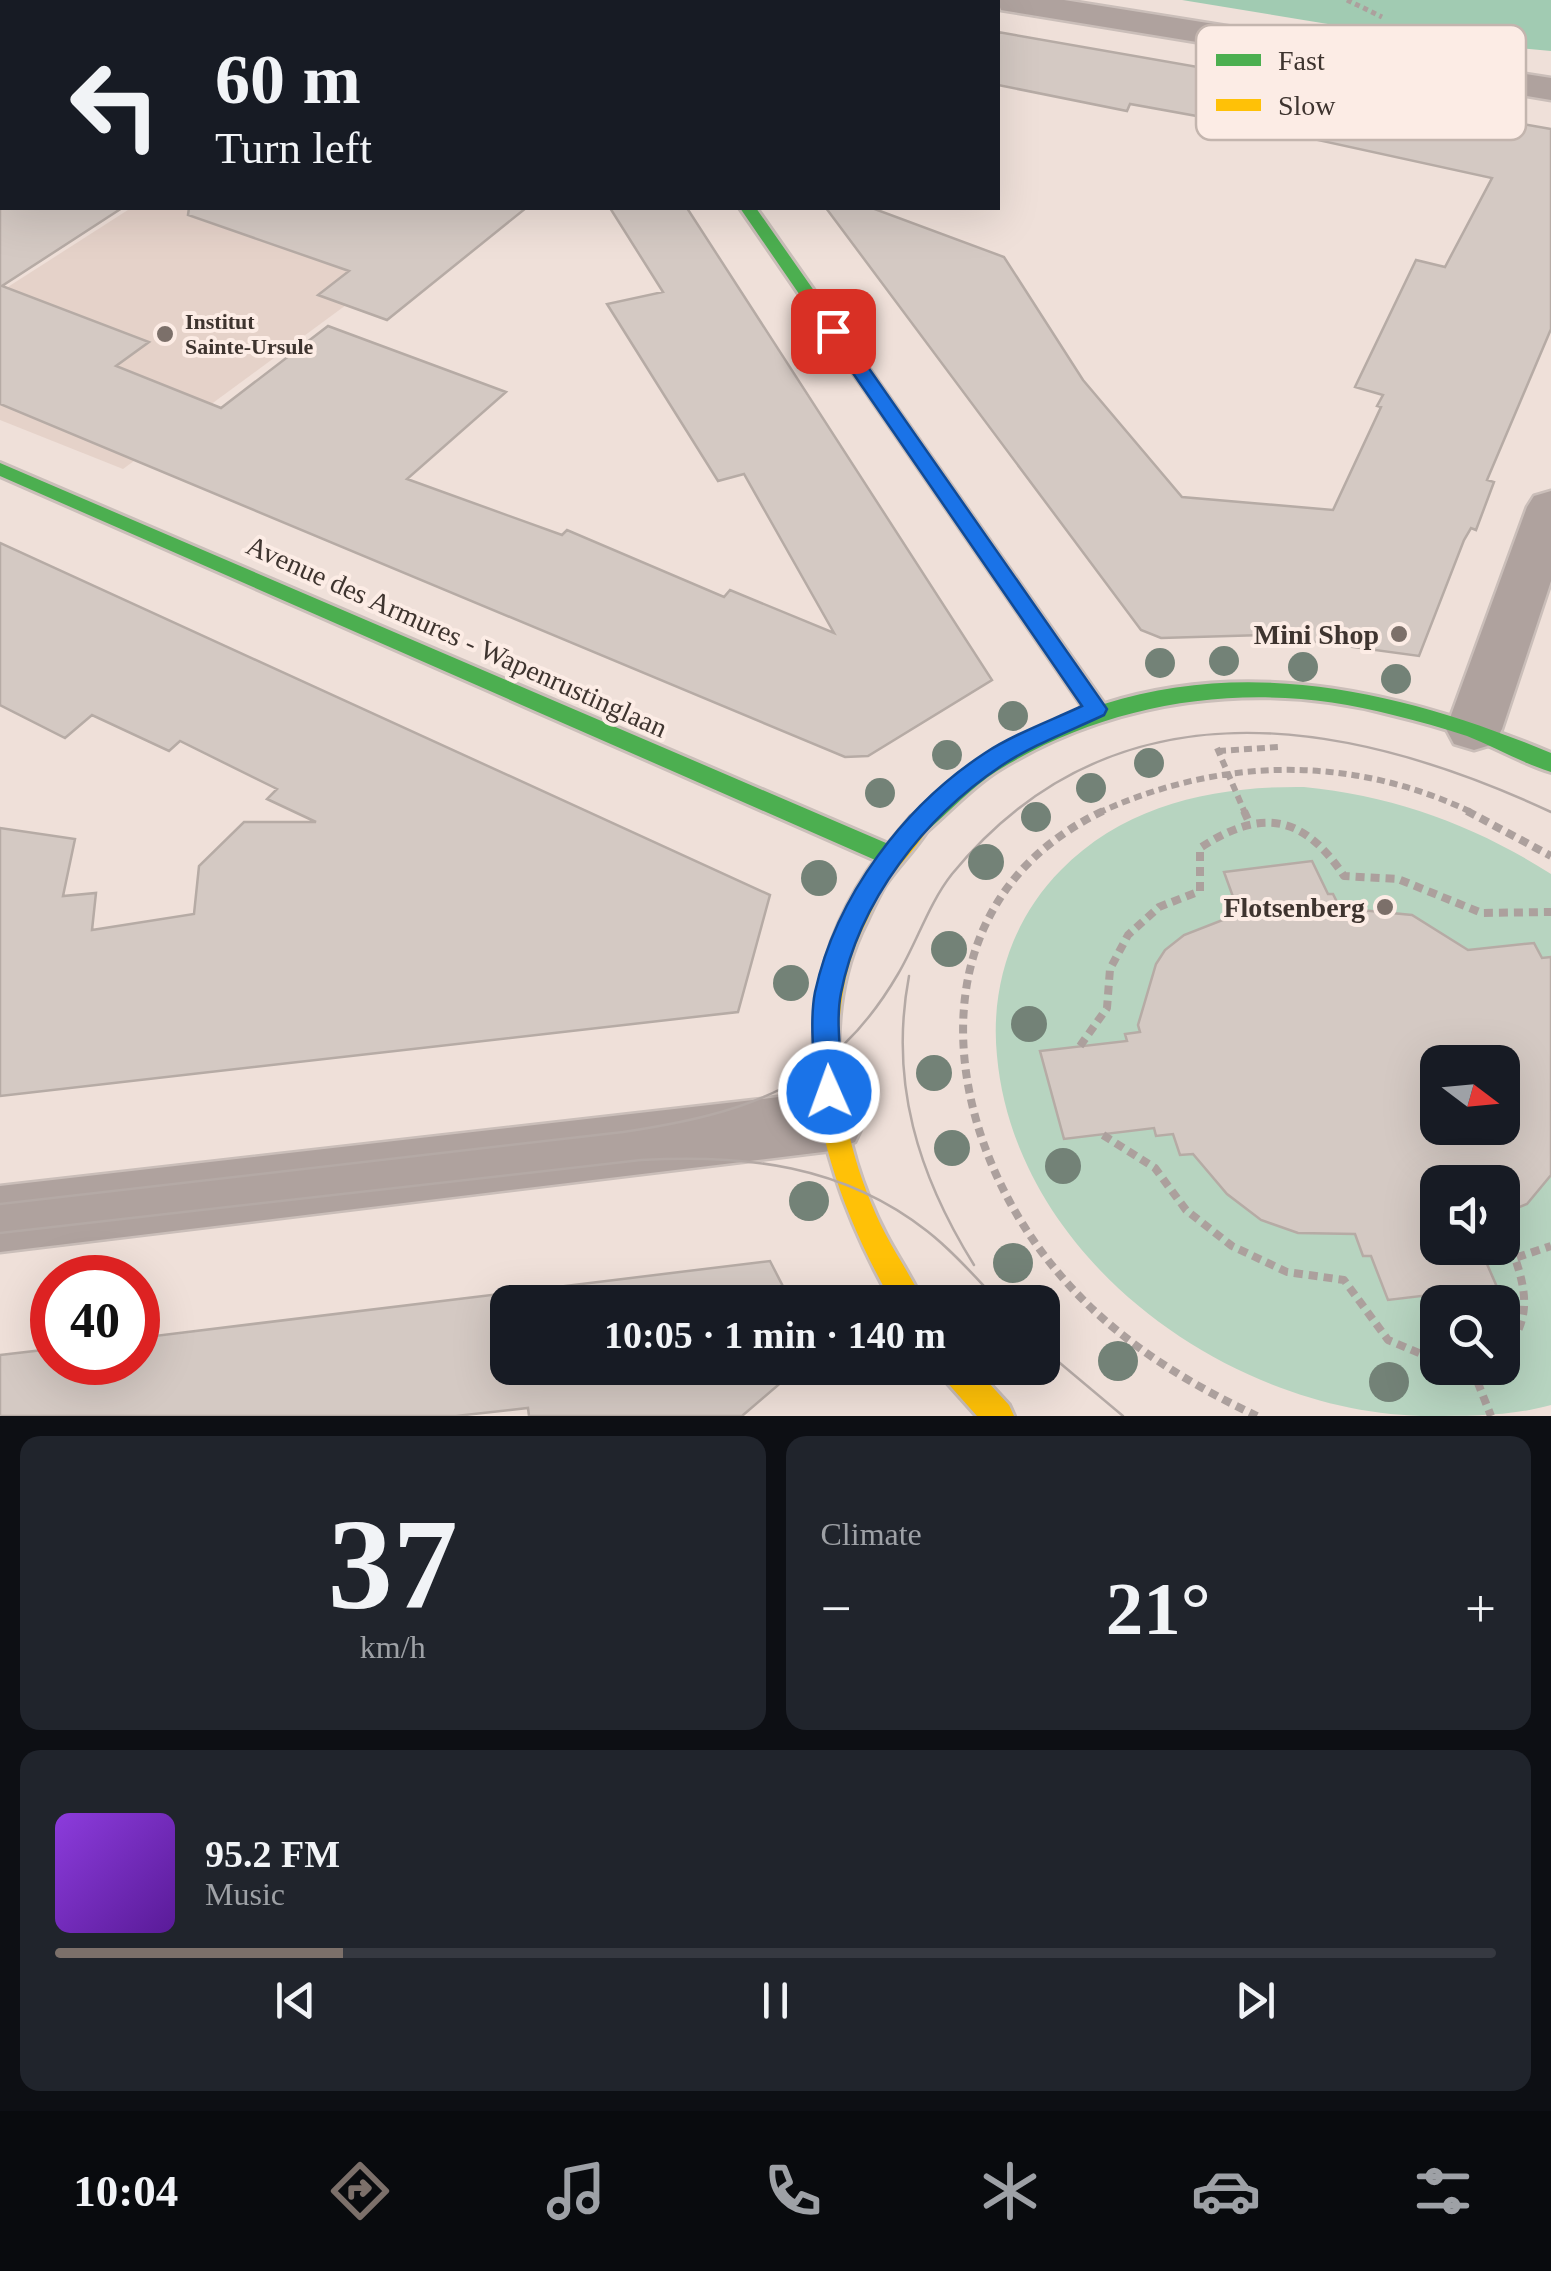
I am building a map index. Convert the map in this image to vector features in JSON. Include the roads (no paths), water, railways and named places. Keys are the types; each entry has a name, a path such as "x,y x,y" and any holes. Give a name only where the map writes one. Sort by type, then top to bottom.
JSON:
{"street":[{"path":"1001,0 1196,32"},
{"path":"1526,85 1551,89"},
{"path":"749,210 1096,709"},
{"name":"Avenue des Armures - Wapenrustinglaan","path":"0,469 891,856"},
{"path":"1474,729 1551,507"},
{"path":"897,1285 864,1231 831,1121 828,994 853,922 891,856 933,805 995,758 1096,709 1195,692 1276,690 1367,702 1474,729 1551,763"},
{"path":"0,1219 831,1121"},
{"path":"968,1385 990,1413"}],"tram line":[{"path":"0,1204 623,1132 709,1115 747,1103 815,1069 845,1044 898,974 952,874 1016,811 1085,768 1158,742 1235,733 1313,737 1393,753 1473,779 1551,812"},
{"path":"909,976 903,1053 913,1126 937,1197 974,1265"},
{"path":"0,1233 641,1160 718,1159 792,1168 862,1191 927,1231 983,1285"},
{"path":"1060,1363 1123,1416"}],"place":[{"name":"Institut Sainte-Ursule","path":"165,334"},
{"name":"Mini Shop","path":"1399,634"},
{"name":"Flotsenberg","path":"1385,907"}]}
